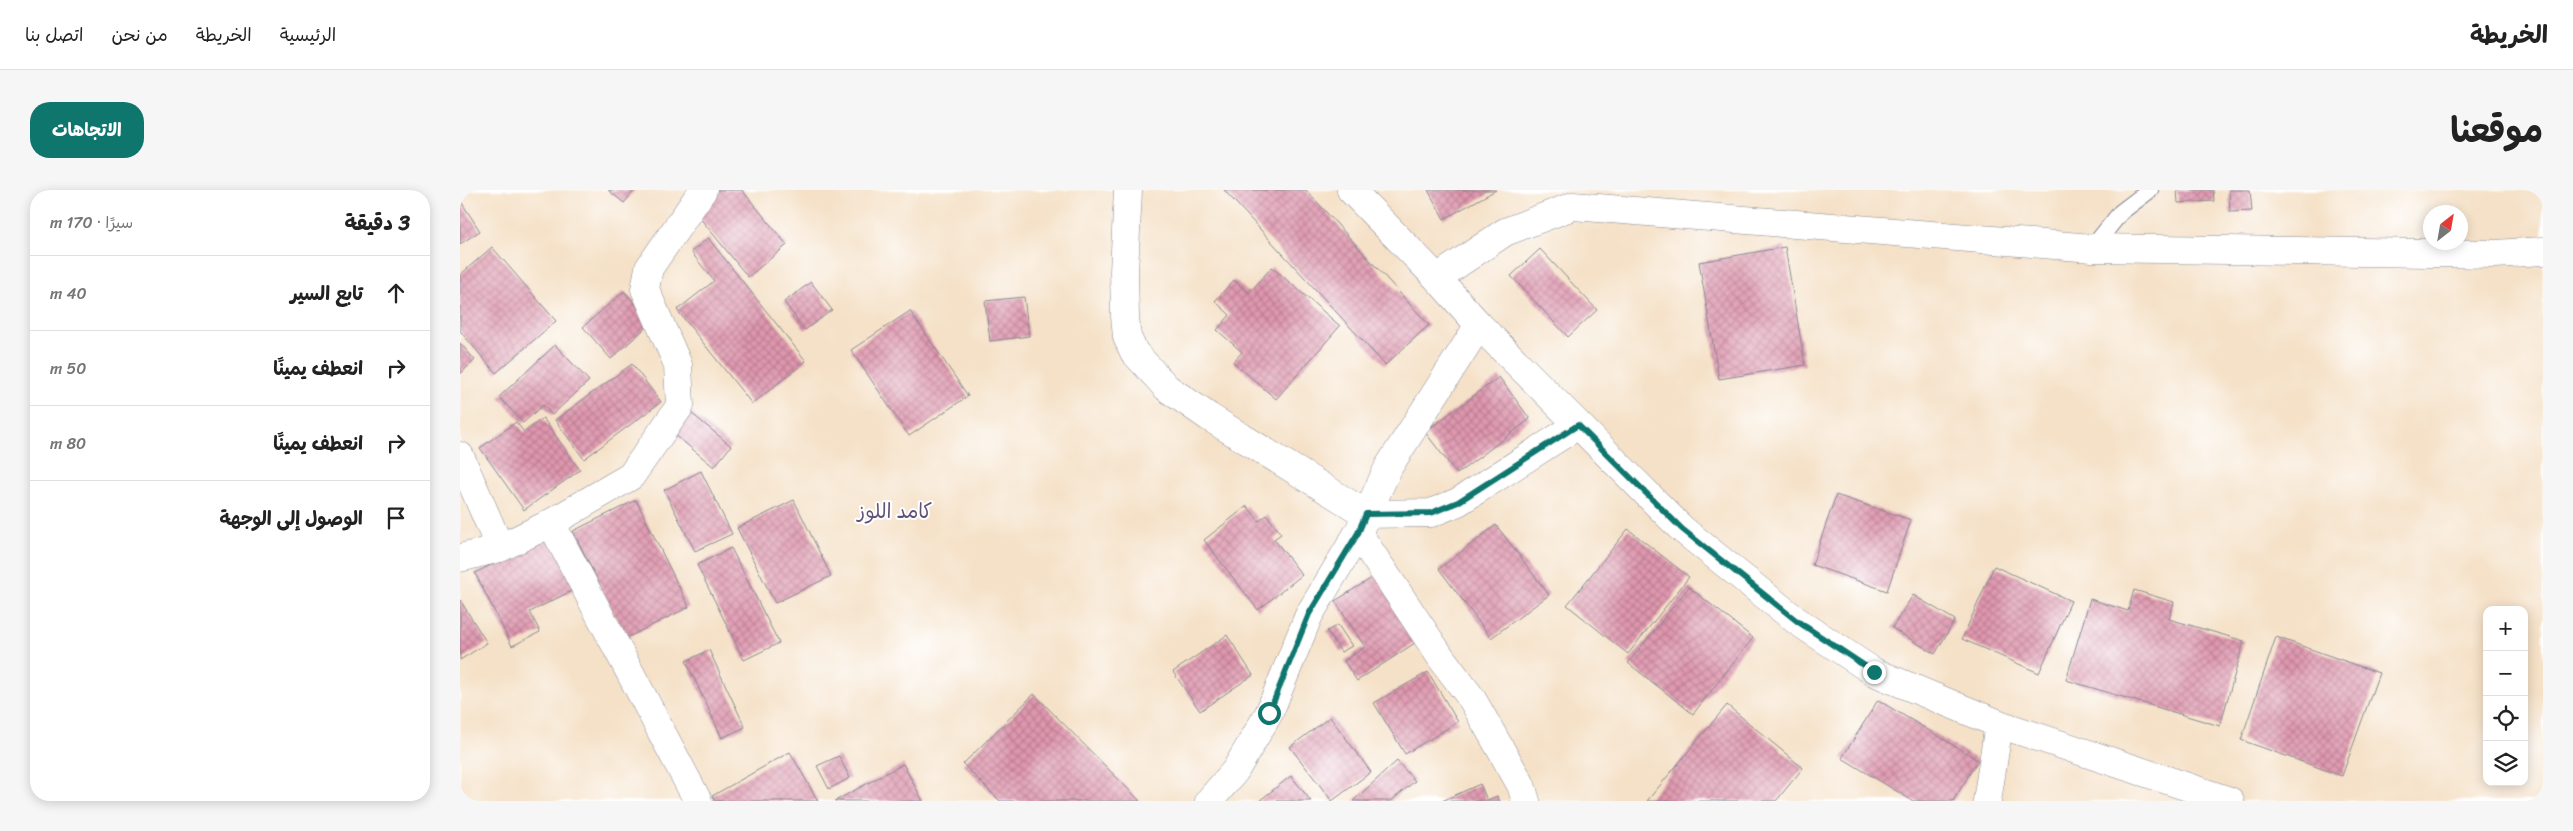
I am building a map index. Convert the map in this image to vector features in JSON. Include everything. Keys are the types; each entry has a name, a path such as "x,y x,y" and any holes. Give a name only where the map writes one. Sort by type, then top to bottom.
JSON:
{"street":[{"path":"460,558 500,548 551,523 631,476 680,406 678,364 645,289 649,268 703,190"},
{"path":"1128,190 1124,272 1125,316 1127,337 1134,352 1167,388 1362,524 1442,659 1472,699 1521,785 1526,801"},
{"path":"1351,190 1437,278 1479,325 1682,529 1797,621 1874,672 1999,724 2230,801"},
{"path":"1437,278 1504,232 1573,206 2092,248 2495,254 2543,251"},
{"path":"1209,801 1235,771 1269,713 1309,614 1362,524 1389,466 1479,325"},
{"path":"1362,524 1431,513 1458,502 1578,425"},
{"path":"460,456 500,548"},
{"path":"551,523 698,801"},
{"path":"1987,801 1999,724"}],"lane":[{"path":"2092,248 2121,212 2150,190"}],"building":[{"path":"608,190 635,190 624,203"},
{"path":"712,190 742,190 787,245 748,277 691,207"},
{"path":"1224,190 1306,190 1429,325 1385,365"},
{"path":"1428,190 1496,190 1444,219"},
{"path":"2177,190 2213,190 2214,201 2178,203"},
{"path":"2229,190 2250,190 2252,211 2230,212"},
{"path":"460,200 480,231 460,244"},
{"path":"708,238 806,361 752,404 677,310 714,281 691,252"},
{"path":"492,247 556,321 496,373 460,331 460,275"},
{"path":"1785,247 1805,365 1719,379 1699,262"},
{"path":"1540,249 1597,310 1568,337 1511,276"},
{"path":"1272,267 1340,326 1276,399 1233,362 1242,352 1217,330 1230,315 1215,301 1234,280 1249,293"},
{"path":"811,282 832,310 805,330 784,302"},
{"path":"624,291 652,322 611,359 583,327"},
{"path":"1024,297 1029,336 990,341 985,301"},
{"path":"910,311 968,396 909,436 851,350"},
{"path":"460,343 475,360 460,374"},
{"path":"555,345 589,381 552,415 543,405 523,423 499,397"},
{"path":"632,364 661,402 584,459 555,420"},
{"path":"1499,377 1530,419 1457,474 1425,432"},
{"path":"690,412 731,446 714,467 673,433"},
{"path":"543,418 580,470 524,510 480,448 516,422 524,432"},
{"path":"701,471 732,534 695,551 664,490"},
{"path":"1836,495 1911,520 1887,591 1812,565"},
{"path":"636,500 689,607 626,638 573,531"},
{"path":"794,500 831,576 775,603 737,528"},
{"path":"1247,506 1259,521 1267,515 1281,534 1274,539 1302,575 1258,610 1204,540"},
{"path":"1496,525 1549,595 1491,638 1439,569"},
{"path":"1628,529 1689,577 1628,654 1567,605"},
{"path":"551,535 577,588 530,612 540,632 512,646 475,573"},
{"path":"731,548 779,643 744,660 697,565"},
{"path":"1994,566 2071,601 2039,673 1962,639"},
{"path":"1378,574 1421,639 1357,681 1344,661 1365,647 1335,601"},
{"path":"1689,587 1753,638 1693,714 1628,663"},
{"path":"2134,590 2174,602 2169,619 2244,641 2220,726 2066,680 2090,599 2128,611"},
{"path":"1913,595 1955,620 1935,654 1892,628"},
{"path":"460,600 487,643 460,660"},
{"path":"1338,625 1352,646 1341,652 1327,631"},
{"path":"1227,635 1253,675 1200,711 1173,672"},
{"path":"2276,637 2379,673 2342,776 2241,740"},
{"path":"709,650 745,727 722,738 686,661"},
{"path":"1428,672 1458,722 1405,754 1374,703"},
{"path":"1034,694 1140,801 1000,801 963,764"},
{"path":"1878,700 1978,760 1953,801 1913,801 1842,758"},
{"path":"1727,705 1803,768 1776,801 1647,801"},
{"path":"1330,717 1371,772 1332,801 1290,747"},
{"path":"790,752 818,801 715,801 712,796"},
{"path":"839,756 850,778 829,789 817,766"},
{"path":"1397,761 1415,781 1391,801 1353,801"},
{"path":"903,764 923,801 835,801"},
{"path":"1291,776 1311,801 1259,801"},
{"path":"1480,784 1487,800 1497,796 1500,801 1442,801"}],"district":[{"name":"كامد اللوز","path":"895,511"}],"route":[{"path":"1269,713 1309,614 1358,533 1366,514 1431,513 1458,502 1578,425 1682,529 1797,621 1874,672"}]}
